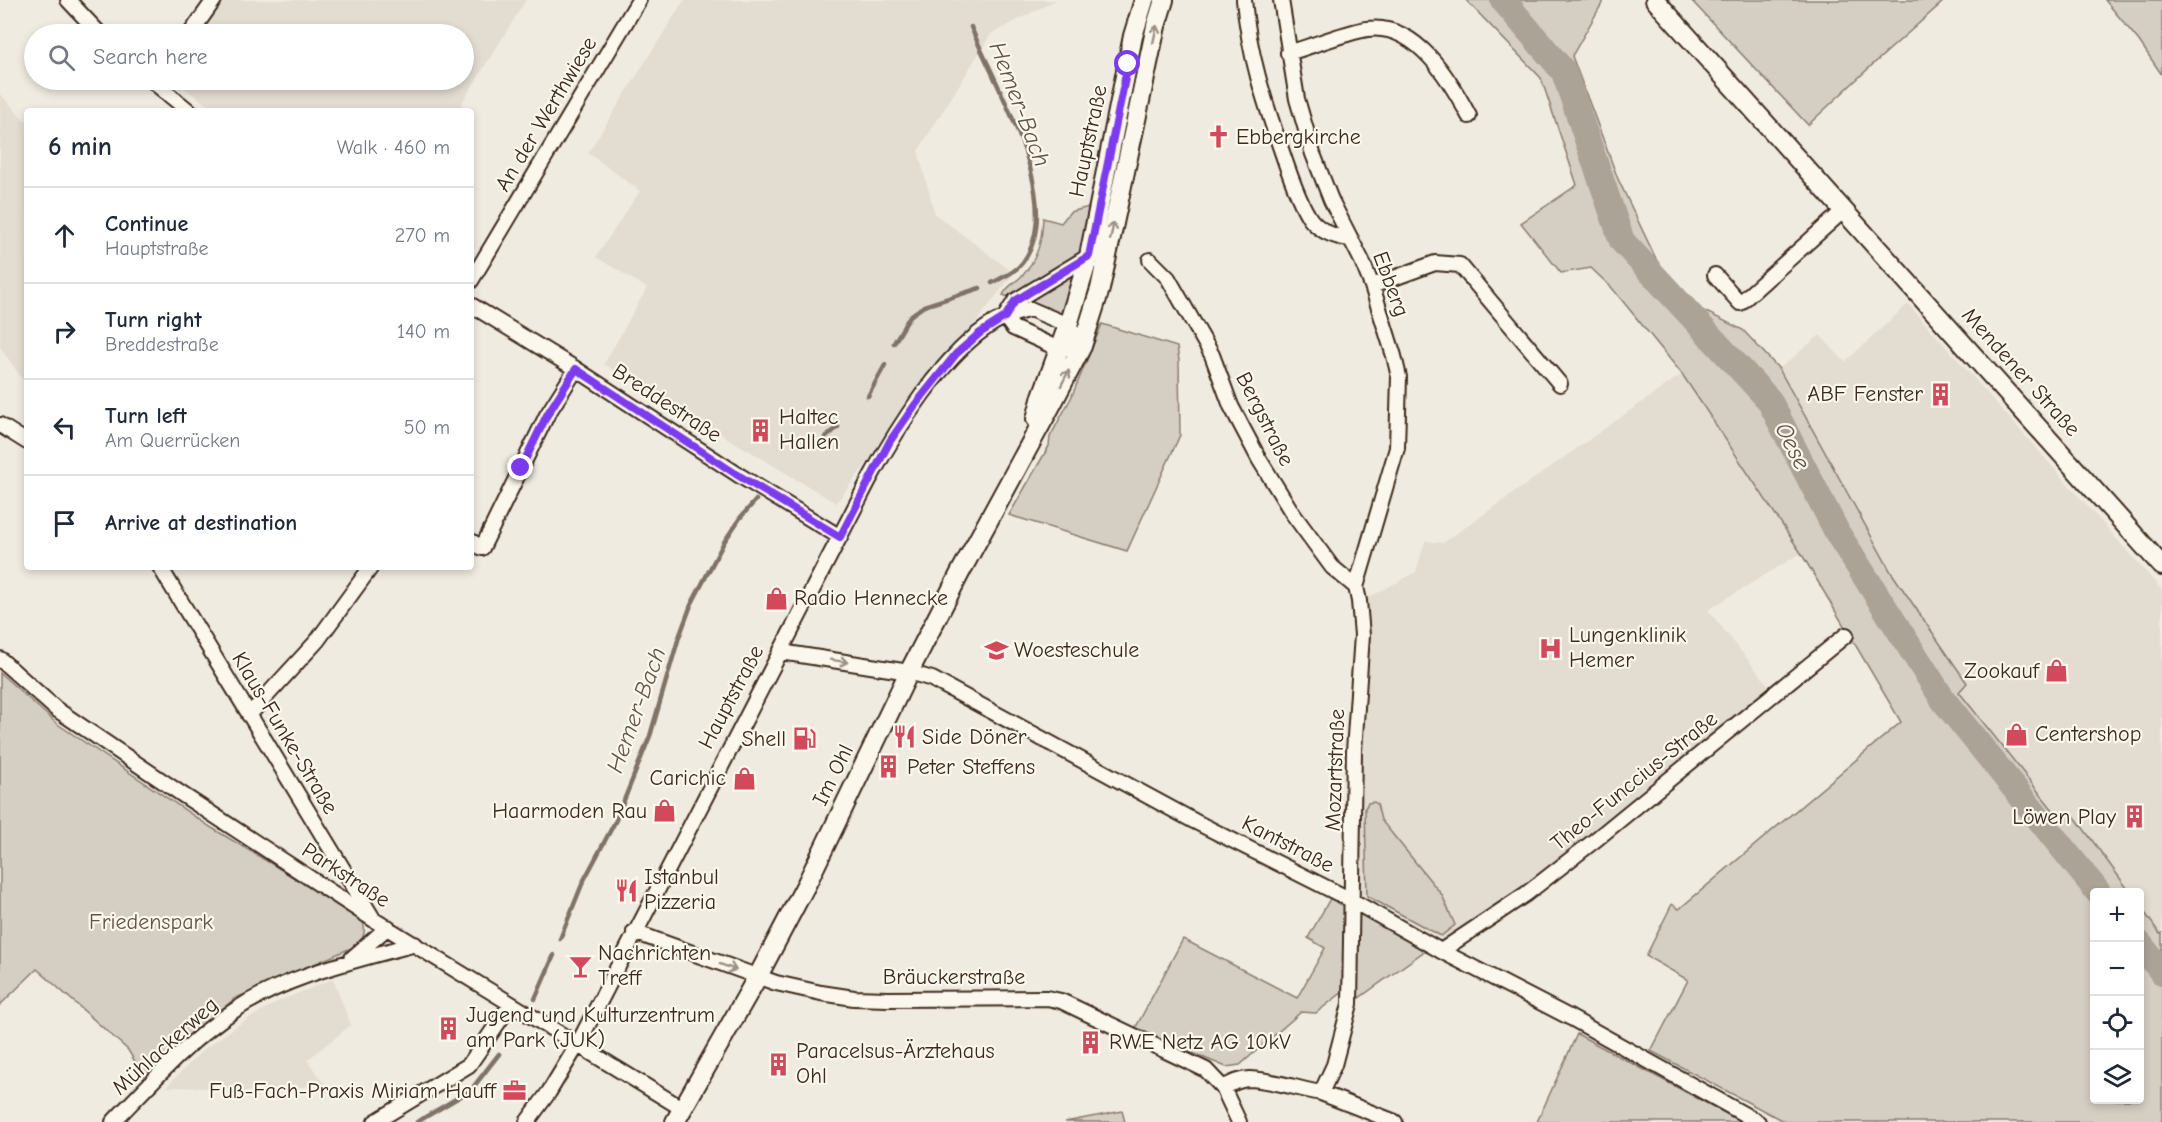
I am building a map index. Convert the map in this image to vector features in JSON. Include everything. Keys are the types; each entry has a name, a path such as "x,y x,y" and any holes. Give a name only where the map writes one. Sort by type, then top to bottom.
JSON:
{"main road":[{"name":"Hauptstraße","path":"1059,349 1089,256 1133,36 1144,0"},
{"name":"Hauptstraße","path":"1082,346 1100,289 1147,68 1164,0"},
{"name":"Mendener Straße","path":"1655,0 2162,566"},
{"name":"Im Ohl","path":"679,1115 758,976 807,883 961,570 1082,346"},
{"name":"Im Ohl","path":"1028,447 1042,396 1059,349"}],"street":[{"path":"68,0 91,24"},
{"path":"197,24 214,0"},
{"name":"An der Werthwiese","path":"474,276 639,0"},
{"path":"1245,0 1247,33 1258,81 1290,175 1311,220 1335,238 1351,239"},
{"name":"Ebberg","path":"1281,0 1297,99 1313,154 1331,200 1372,286 1399,377 1397,448 1356,587"},
{"path":"1288,53 1365,29 1382,28 1400,33 1416,44 1452,83 1469,116"},
{"path":"1128,64 1147,68"},
{"path":"165,90 186,108"},
{"path":"1715,275 1740,303 1844,210"},
{"name":"Hauptstraße","path":"1005,317 1015,301 1089,256"},
{"name":"Bergstraße","path":"1150,260 1168,278 1212,355 1231,406 1259,459 1293,514 1332,567 1356,587"},
{"path":"1372,286 1435,263 1460,265 1560,384"},
{"name":"Breddestraße","path":"474,306 576,369 736,474 840,537"},
{"name":"Hauptstraße","path":"527,1122 549,1092 578,1044 890,441 915,405 956,354 980,333 1005,317 1030,309 1068,326"},
{"path":"1005,317 1012,328 1059,349 1082,346 1068,326"},
{"path":"476,545 547,415 576,369"},
{"path":"0,425 24,440"},
{"name":"Klaus-Funke-Straße","path":"162,570 374,920"},
{"path":"249,715 317,641 369,570"},
{"name":"Mozartstraße","path":"1321,1093 1334,1065 1350,1004 1354,751 1362,635 1356,587"},
{"name":"Theo-Funccius-Straße","path":"1441,951 1526,894 1594,842 1846,635"},
{"name":"Kantstraße","path":"781,652 909,672 932,679 1194,821 1353,901 1758,1122"},
{"name":"Parkstraße","path":"0,659 56,709 374,920 578,1044 679,1115"},
{"name":"Mühlackerweg","path":"347,963 388,927"},
{"name":"Bräuckerstraße","path":"634,932 776,983 854,998 1047,998 1061,1001 1206,1070 1223,1088 1233,1120"},
{"name":"Mühlackerweg","path":"113,1122 173,1061 235,1010 289,982 415,944"},
{"path":"375,1122 469,1065 511,1004"},
{"path":"1223,1088 1249,1079 1321,1093 1395,1122"}],"shaded area":[{"path":"221,0 526,0 474,84 474,24 205,24"},
{"path":"684,0 1056,0 991,34 918,151 935,214 1014,273 836,503 604,364 647,288 596,257 640,191 588,153"},
{"path":"187,90 470,90 459,108 212,108"},
{"path":"0,94 24,120 24,382 0,347"},
{"path":"1908,304 2162,590 2162,933 2160,934 2144,912 2144,888 2127,888 2075,817 2053,810 1958,692 1967,682 1891,572 1779,369 1820,335 1845,362"},
{"name":"Lungenklinik Hemer","path":"1682,374 1801,553 1708,610 1769,686 1522,888 1445,941 1356,892 1357,742 1368,598 1416,572 1425,541 1443,543"},
{"path":"333,979 351,1025 307,1060 325,1085 244,1092 221,1088 166,1087 203,1050 238,1025 279,1001"}],"green space":[{"path":"1466,0 1604,0 1572,56 1618,179 1659,265 1702,310 1743,330 1779,369 1891,572 1967,683 1959,692 2053,810 2075,817 2127,888 2090,888 2090,1104 2144,1104 2144,912 2160,934 2162,933 2162,1122 1785,1122 1651,1051 1688,980 1646,956 1672,904 1679,909 1901,722 1801,553 1682,374 1612,288 1591,268 1561,273 1521,223 1577,185 1541,78"},
{"path":"1691,0 1945,0 1808,125"},
{"path":"2105,0 2162,0 2162,75 2139,41"},
{"path":"1093,206 1067,317 1003,295 1009,286 1023,275 1036,255 1042,234 1043,218 1061,223 1070,212"},
{"path":"1102,324 1177,347 1179,360 1180,435 1127,551 1009,515 1049,446 1050,437 1071,398"},
{"name":"Friedenspark","path":"0,673 56,723 212,828 362,919 364,932 358,945 234,999 146,1080 128,1050 37,969 0,1005"},
{"path":"1368,803 1377,804 1381,820 1442,895 1455,925 1441,936 1367,896 1365,808"},
{"path":"1331,897 1350,904 1344,991 1316,1013 1301,1012 1240,1065 1226,1067 1135,1029 1183,939 1297,998 1325,948 1308,938"},
{"path":"1356,906 1433,949 1422,953 1359,998 1353,999"},
{"path":"1577,1034 1742,1122 1537,1122"},
{"path":"1122,1111 1125,1122 1065,1122"}],"waterway":[{"name":"Oese","path":"1503,0 1564,72 1622,241 1769,400 1838,534 1944,701 2095,888"},
{"name":"Hemer-Bach","path":"971,27 1023,144 1037,208 1034,237 1023,262 1013,272 992,283"},
{"name":"Hemer-Bach","path":"894,343 910,316 924,306 980,288"},
{"name":"Hemer-Bach","path":"868,396 885,365"},
{"name":"Hemer-Bach","path":"825,438 838,427"},
{"name":"Hemer-Bach","path":"560,939 583,882 616,820 650,736 678,640 691,605 724,542 740,518 756,500"},
{"name":"Oese","path":"2144,949 2162,972"},
{"name":"Hemer-Bach","path":"535,999 554,955"},
{"name":"Hemer-Bach","path":"417,1122 471,1090 499,1054"}],"place":[{"name":"Ebbergkirche","path":"1218,137"},
{"name":"ABF Fenster","path":"1941,394"},
{"name":"Haltec Hallen","path":"761,430"},
{"name":"Radio Hennecke","path":"776,598"},
{"name":"Lungenklinik Hemer","path":"1551,648"},
{"name":"Woesteschule","path":"996,650"},
{"name":"Zookauf","path":"2057,671"},
{"name":"Centershop","path":"2017,734"},
{"name":"Side Döner","path":"904,737"},
{"name":"Shell","path":"804,739"},
{"name":"Peter Steffens","path":"889,767"},
{"name":"Carichic","path":"744,778"},
{"name":"Haarmoden Rau","path":"665,811"},
{"name":"Löwen Play","path":"2134,817"},
{"name":"Istanbul Pizzeria","path":"626,890"},
{"name":"Nachrichten Treff","path":"580,966"},
{"name":"Jugend und Kulturzentrum am Park (JUK)","path":"448,1028"},
{"name":"RWE Netz AG 10kV","path":"1091,1042"},
{"name":"Paracelsus-Ärztehaus Ohl","path":"778,1064"},
{"name":"Fuß-Fach-Praxis Miriam Hauff","path":"514,1091"}],"route":[{"path":"521,468 547,415 576,369 736,474 826,531 840,537 890,441 915,405 956,354 980,333 1005,317 1015,301 1089,256 1128,64"}]}
